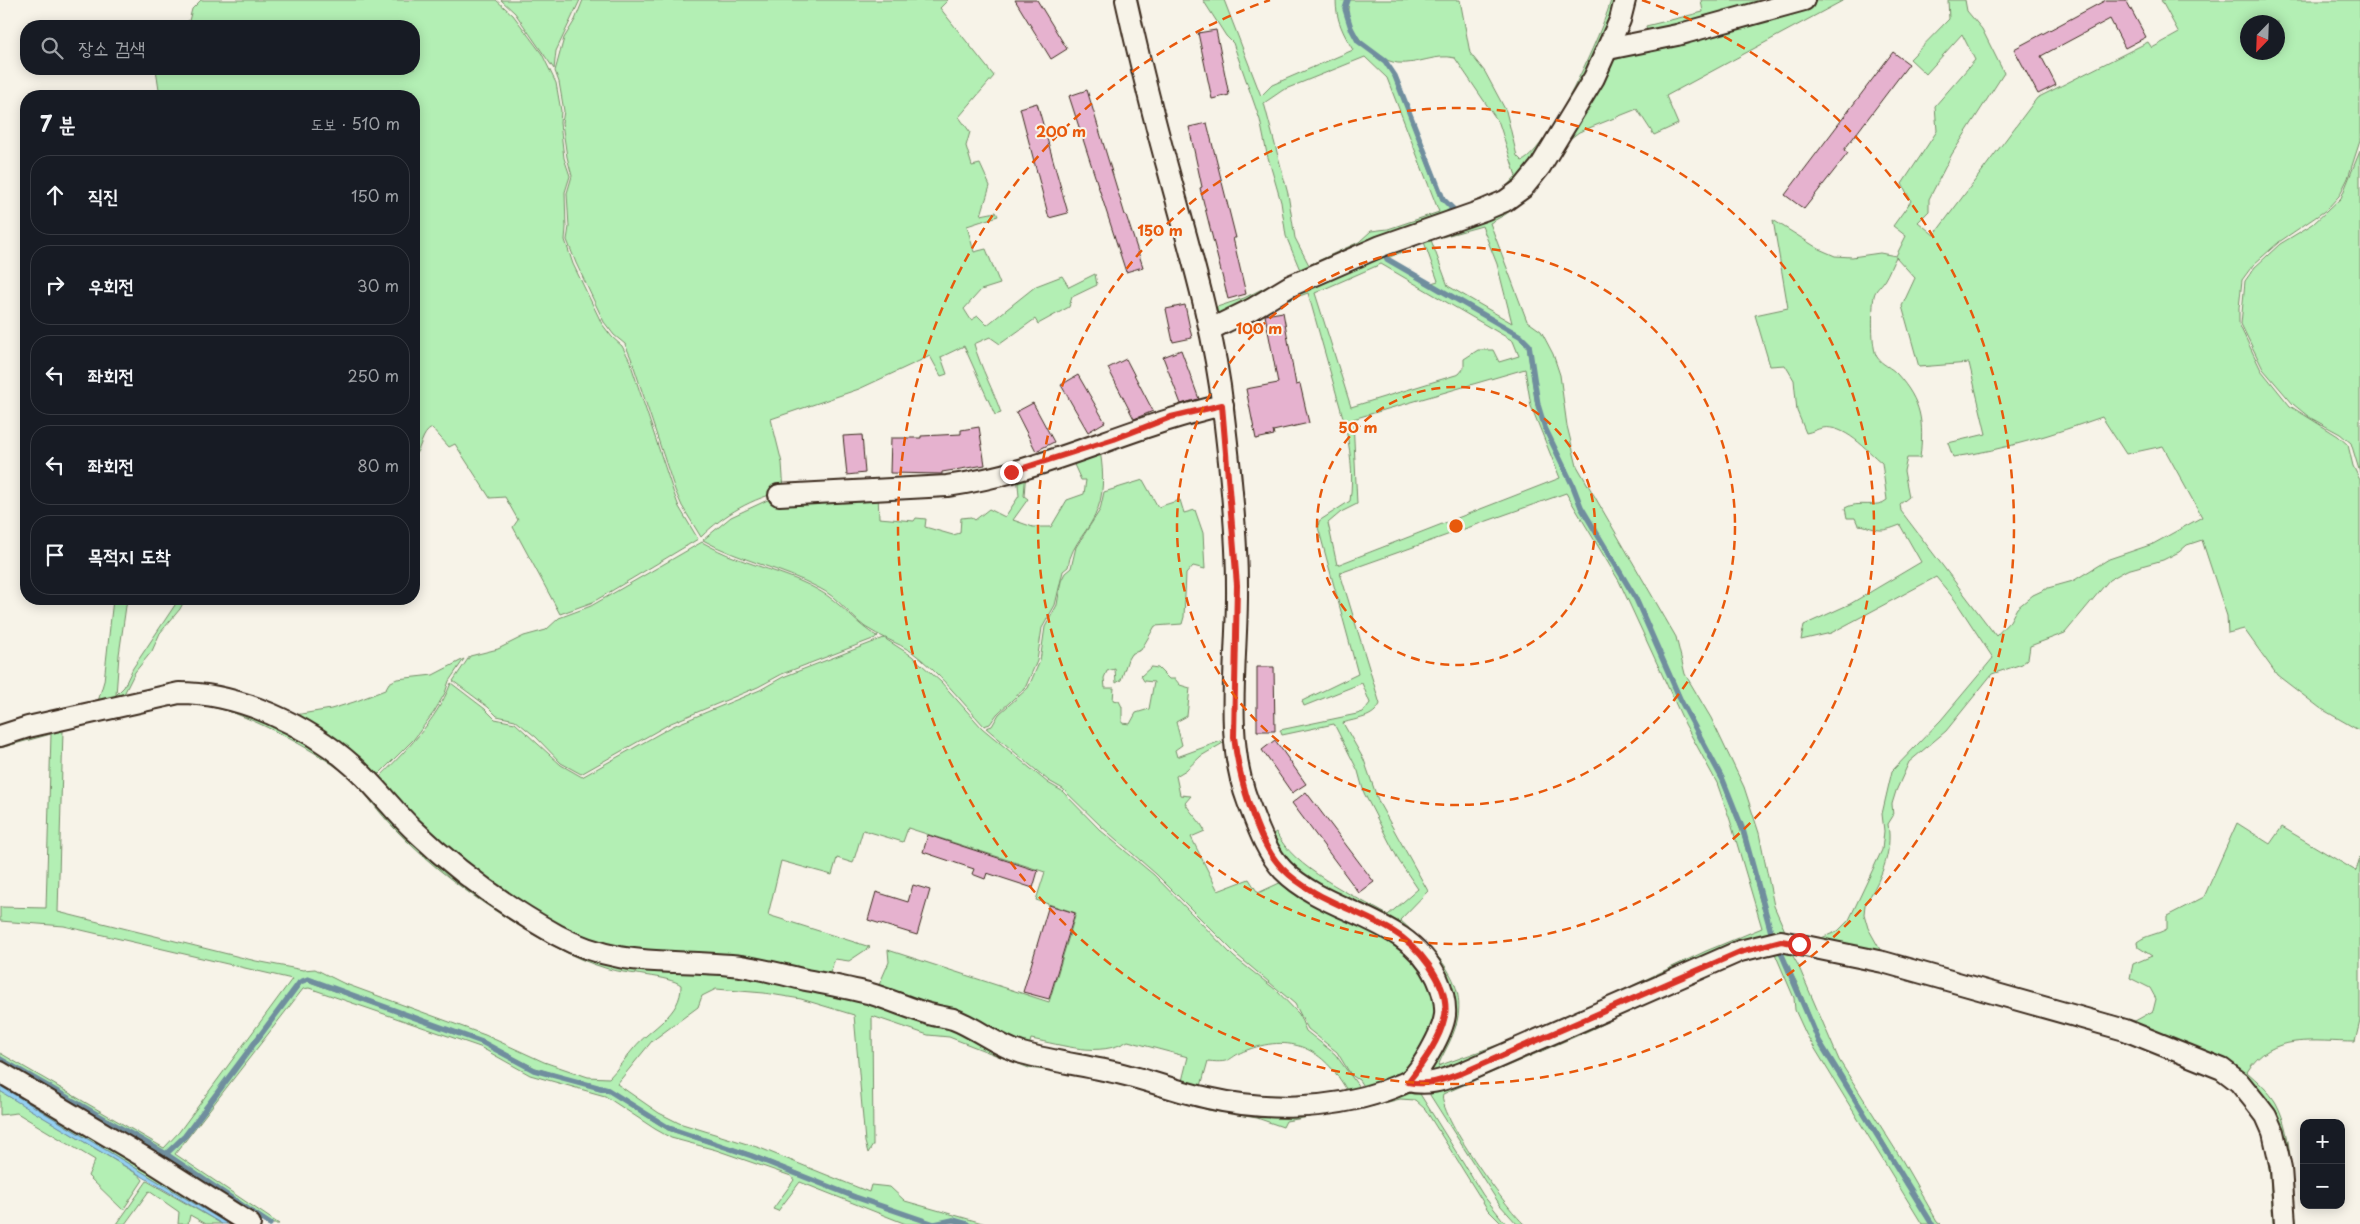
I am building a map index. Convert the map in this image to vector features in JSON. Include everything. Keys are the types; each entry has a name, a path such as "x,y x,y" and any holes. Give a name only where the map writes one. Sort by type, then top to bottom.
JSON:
{"street":[{"path":"0,736 37,725 178,693 197,693 223,698 262,711 284,721 330,748 350,763 414,830 481,887 509,907 565,939 590,950 633,961 749,967 867,993 926,1013 956,1020 1007,1048 1026,1054 1129,1076 1218,1100 1271,1106 1318,1104 1367,1096 1408,1082 1422,1065 1440,1032 1445,1014 1443,997 1429,964 1420,953 1392,931 1316,893 1281,868 1264,840 1244,792 1234,737 1237,585 1222,405 1211,330 1162,150 1126,0"},
{"path":"1211,330 1252,309 1290,286 1381,246 1505,201 1523,188 1540,166 1594,78 1620,20 1625,0"},
{"path":"1608,49 1677,35 1804,0"},
{"path":"779,495 947,486 970,483 1085,448 1171,417 1222,405"},
{"path":"1408,1082 1421,1085 1438,1082 1462,1073 1740,952 1781,941 1884,962 2125,1030 2222,1069 2239,1082 2266,1116 2274,1132 2281,1168 2285,1224"},
{"path":"0,1072 154,1163 250,1224"}],"green space":[{"path":"201,0 496,0 513,15 542,54 556,83 561,111 560,123 564,158 570,176 565,192 565,240 573,264 602,324 622,346 629,359 679,507 698,539 593,602 560,614 513,527 518,520 505,497 490,498 455,444 449,447 432,428 426,433 420,447 420,90 159,90 157,75 420,75 420,20 189,20 192,9"},
{"path":"501,0 580,0 556,51 554,69 515,13"},
{"path":"583,0 948,0 940,8 994,76 959,117 970,132 966,146 972,166 980,164 990,186 981,215 996,212 998,216 967,226 974,252 986,249 1000,284 981,290 964,309 971,320 978,316 987,325 1036,286 1062,276 1069,287 1095,274 1097,285 1072,297 1069,307 1038,324 1035,319 1000,344 990,337 974,344 1001,413 995,415 964,346 941,357 947,374 941,376 930,356 859,389 771,419 782,463 784,491 761,498 729,514 701,537 682,506 675,490 625,344 614,335 604,322 567,240 569,227 567,193 572,176 562,123 564,111 555,71 564,38 575,20"},
{"path":"1203,0 1224,0 1261,96 1272,85 1353,50 1343,32 1337,14 1336,0 1346,0 1344,9 1350,29 1357,42 1384,62 1394,77 1441,200 1451,209 1441,217 1216,316 1214,308 1244,298 1300,270 1286,236 1281,202 1267,154 1260,120 1233,43 1226,36","holes":["1365,57 1387,78 1439,212 1388,229 1371,231 1359,242 1309,265 1295,238 1288,194 1264,103 1283,90"]},
{"path":"1349,0 1460,0 1470,53 1485,72 1506,111 1517,156 1522,161 1533,152 1546,136 1560,113 1598,37 1611,0 1617,0 1606,38 1589,75 1546,144 1509,192 1503,198 1381,243 1380,240 1442,219 1455,209 1492,197 1505,188 1516,176 1499,123 1455,58 1441,57 1398,63 1378,56 1361,41 1355,31 1350,21"},
{"path":"1701,0 1769,0 1700,21 1647,32 1646,26 1703,12"},
{"path":"1815,0 1844,0 1666,96 1678,124 1654,135 1637,109 1579,132 1567,141 1524,200 1506,214 1490,223 1527,321 1541,331 1553,354 1560,375 1567,426 1577,466 1676,637 1685,674 1711,718 1744,787 1759,833 1774,906 1785,931 1819,939 1838,931 1849,920 1882,850 1884,831 1882,814 1892,771 1941,720 1993,658 1955,600 1936,577 1831,633 1801,640 1804,625 1850,604 1921,562 1900,525 1878,530 1858,525 1855,518 1847,518 1845,508 1856,505 1878,504 1887,500 1882,463 1855,439 1839,430 1822,428 1806,433 1797,411 1794,380 1785,365 1770,366 1755,315 1788,308 1773,220 1819,249 1835,256 1852,257 1880,253 1896,256 1906,236 1893,226 1911,201 1902,184 1937,131 1935,106 1975,60 1962,34 1926,74 1910,59 1949,19 1948,0 1965,0 1967,11 1982,29 2004,73 1952,154 1929,199 1929,211 1918,222 1934,235 2037,98 2148,42 2152,48 2179,33 2161,0 2360,0 2360,141 2348,178 2339,196 2326,210 2279,242 2253,265 2242,280 2239,324 2261,370 2290,406 2338,436 2348,445 2353,466 2360,480 2360,731 2320,708 2277,675 2244,629 2228,633 2227,616 2202,540 2187,545 2179,552 2163,560 2127,570 2109,580 2065,633 2030,646 2028,659 2022,664 1992,674 1946,731 1909,762 1892,804 1893,816 1888,824 1889,846 1887,856 1876,886 1865,905 1864,914 1868,928 1883,955 2135,1021 2153,1011 2156,999 2150,988 2130,978 2133,964 2152,956 2138,947 2137,942 2167,929 2167,916 2204,897 2237,823 2270,844 2282,827 2356,871 2360,857 2360,1021 2355,1042 2310,1041 2281,1045 2268,1050 2257,1059 2247,1072 2270,1094 2282,1117 2289,1147 2297,1224 2292,1224 2284,1171 2229,1066 1788,938 1624,998 1424,1078 1442,980 1341,899 1290,868 1270,836 1276,832 1284,845 1310,869 1342,890 1388,915 1418,889 1399,861 1364,793 1358,771 1334,724 1282,735 1280,730 1357,714 1363,712 1370,703 1362,683 1304,706 1302,701 1358,674 1318,527 1319,521 1350,501 1350,450 1344,421 1308,293 1280,303 1278,300 1384,255 1386,260 1519,337 1527,346 1536,405 1544,429 1572,486 1579,507 1635,599 1680,702 1721,780 1741,831 1762,908 1771,931 1772,929 1744,830 1724,779 1683,701 1637,598 1582,506 1547,428 1539,405 1530,344 1521,335 1431,283 1438,281 1424,242 1388,258 1384,250 1511,203 1604,63","holes":["1482,226 1497,264 1512,323 1448,286 1431,240","1896,257 1915,278 1902,306 1919,367 1969,363 1986,434 1948,443 1953,457 2010,446 2102,417 2126,454 2163,446 2202,517 2153,544 2109,559 2073,581 2048,588 2033,595 2017,608 2010,621 1996,636 1901,511 1900,504 1909,497 1904,471 1907,458 1920,458 1921,423 1912,394 1895,372 1877,357 1872,328 1875,294 1886,278","1381,264 1513,341 1519,356 1499,362 1493,350 1478,350 1464,359 1464,368 1459,374 1351,407 1315,293","1525,369 1531,406 1560,478 1337,565 1328,523 1341,512 1357,504 1353,419","1566,493 1619,581 1685,724 1717,783 1762,928 1706,951 1534,1032 1438,1066 1453,1034 1458,1015 1458,999 1454,983 1447,969 1426,944 1400,920 1428,891 1379,803 1364,760 1343,723 1373,713 1380,704 1340,573"]},
{"path":"2360,151 2360,473 2351,443 2340,434 2309,417 2293,404 2263,369 2241,324 2245,281 2255,267 2280,244 2313,224 2341,198"},
{"path":"1099,446 1103,477 1100,501 1095,516 1073,551 1068,567 1063,571 1055,605 1042,628 1037,661 1025,688 997,714 990,724 984,726 941,678 922,660 906,648 865,627 826,592 805,581 732,554 703,540 731,517 772,498 878,493 879,518 914,521 916,518 926,519 925,527 953,535 960,533 961,518 971,517 975,520 989,509 1005,517 1019,496 1017,473 1026,471 1024,496 1028,499 1013,520 1033,527 1051,527 1067,500 1084,494 1086,480 1081,480 1071,458"},
{"path":"1143,480 1158,507 1180,500 1184,513 1195,510 1203,533 1205,569 1193,566 1186,574 1182,624 1155,626 1141,650 1131,654 1121,680 1116,683 1115,669 1107,671 1104,678 1105,688 1114,688 1113,700 1119,701 1122,707 1122,723 1130,724 1136,713 1149,709 1154,682 1144,681 1141,676 1151,667 1158,668 1169,679 1175,679 1180,685 1190,688 1187,716 1176,722 1182,745 1175,750 1177,757 1221,741 1223,743 1201,756 1186,770 1176,776 1180,795 1191,796 1185,803 1205,831 1191,837 1218,891 1249,879 1258,893 1286,880 1402,944 1437,993 1436,1026 1413,1063 1401,1074 1366,1091 1359,1080 1351,1075 1337,1052 1308,1029 1295,1004 1237,955 1156,874 1102,827 1063,789 1049,781 986,728 992,726 999,714 1028,688 1040,661 1045,627 1057,605 1061,581 1065,573 1071,568 1076,547 1100,510 1104,492"},
{"path":"702,542 727,555 788,576 818,590 878,637 782,674 758,687 671,723 581,774 561,763 536,737 515,720 497,716 453,681 470,656 498,649 524,636 546,630 559,618 591,606"},
{"path":"112,605 126,605 116,695 124,687 133,668 175,605 182,605 160,633 152,651 135,672 119,700 97,705 104,681"},
{"path":"884,638 912,656 941,682 982,728 1048,783 1062,791 1100,830 1154,875 1234,957 1276,990 1299,1014 1306,1031 1335,1054 1362,1091 1349,1094 1340,1079 1320,1057 1295,1045 1280,1043 1247,1050 1222,1062 1208,1061 1201,1086 1232,1094 1301,1096 1301,1102 1278,1103 1232,1097 1121,1068 1045,1054 1046,1048 1081,1054 1132,1066 1182,1081 1188,1057 1128,1041 1105,1049 1081,1049 1031,1039 1028,1050 1009,1044 947,1010 913,1003 879,985 889,962 888,950 1049,1002 1076,913 1036,900 1045,872 908,828 903,842 863,830 853,863 837,858 832,875 781,861 768,915 870,947 849,961 835,959 828,978 707,958 644,957 595,947 571,937 499,894 470,872 376,781 428,724 445,697 451,683 495,719 515,723 561,765 582,777 673,726 760,690 783,677"},
{"path":"464,659 449,681 445,693 434,712 414,739 374,779 295,715 331,709 354,702 385,690 389,683 397,679 433,675"},
{"path":"183,697 204,699 228,705 319,747 360,778 425,847 509,914 572,949 610,962 661,969 733,972 790,981 948,1027 1020,1057 1122,1078 1232,1109 1263,1112 1315,1110 1358,1103 1412,1088 1420,1094 1483,1195 1506,1224 1502,1224 1488,1210 1425,1109 1415,1100 1400,1099 1373,1106 1286,1121 1283,1127 1257,1118 1208,1110 1156,1093 1088,1076 1029,1068 949,1037 928,1035 872,1016 873,1145 868,1153 865,1142 854,1015 801,999 764,993 716,989 702,996 698,1007 652,1041 617,1084 659,1113 679,1123 760,1148 869,1192 871,1185 890,1187 905,1201 986,1224 971,1224 953,1218 935,1223 856,1196 752,1154 669,1127 608,1089 535,1068 483,1041 307,978 299,981 184,1135 166,1153 0,1057 0,1053 164,1148 179,1132 292,979 64,926 0,921 0,907 46,908 51,734 0,748 0,739 142,703","holes":["183,703 237,714 290,739 325,759 350,778 389,823 422,855 482,902 535,935 581,959 613,970 667,979 681,985 680,996 676,1005 671,1013 634,1048 609,1078 588,1077 544,1062 485,1035 343,983 315,969 303,970 256,961 58,912 63,730 165,704"]},
{"path":"1780,945 1840,957 2111,1029 2156,1045 2226,1076 2256,1106 2271,1135 2281,1224 2273,1224 2270,1176 2264,1133 2253,1114 2237,1094 2224,1082 2208,1073 2137,1042 1853,965 1790,951 1798,965 1839,1060 1902,1160 1937,1221 1941,1224 1933,1224 1820,1040 1797,983 1778,948 1818,1041 1930,1224 1922,1224 1806,1034 1795,1010 1794,998 1773,949 1750,954 1588,1031 1443,1094 1444,1104 1450,1120 1474,1160 1503,1200 1524,1224 1517,1224 1500,1205 1430,1095 1431,1086 1452,1081 1502,1061 1748,951"},
{"path":"307,981 482,1043 534,1071 607,1091 668,1130 751,1157 855,1198 930,1224 906,1224 800,1182 778,1211 773,1209 794,1180 791,1176 716,1150 671,1138 605,1096 530,1075 480,1047 309,988 303,989 175,1154 279,1224 273,1224 168,1154 186,1137 301,983"},
{"path":"0,1079 240,1224 228,1224 0,1086"},
{"path":"0,1091 139,1175 143,1180 123,1210 88,1176 95,1160 17,1113 0,1115"},
{"path":"147,1181 222,1224 206,1224 190,1215 188,1224 178,1224 179,1212 149,1191 125,1224 117,1224"}],"water":[{"path":"0,1086 228,1224 222,1224 29,1109 0,1091"}],"building":[{"path":"1015,0 1037,0 1067,49 1051,59"},
{"path":"2106,0 2126,0 2146,37 2125,48 2110,19 2041,56 2056,85 2038,94 2014,49"},
{"path":"1216,30 1229,95 1212,99 1198,33"},
{"path":"1893,52 1909,64 1844,150 1848,153 1804,209 1785,195"},
{"path":"1087,90 1143,267 1126,272 1069,96"},
{"path":"1037,103 1068,213 1049,218 1020,108"},
{"path":"1207,123 1236,238 1233,238 1246,294 1228,299 1200,188 1202,187 1189,127"},
{"path":"1185,305 1192,338 1173,342 1166,309"},
{"path":"1283,312 1296,385 1300,384 1309,423 1273,431 1274,435 1256,439 1246,389 1278,383 1265,315"},
{"path":"1181,350 1199,399 1181,404 1163,357"},
{"path":"1126,359 1153,411 1134,419 1108,368"},
{"path":"1078,375 1105,422 1088,432 1061,385"},
{"path":"1033,403 1054,442 1036,451 1016,412"},
{"path":"979,427 985,465 942,472 942,474 890,473 891,438 921,438 921,436 961,434 961,430"},
{"path":"862,435 865,473 847,475 843,436"},
{"path":"1257,667 1274,667 1275,731 1257,731"},
{"path":"1275,740 1306,784 1292,793 1262,750"},
{"path":"1306,792 1374,882 1359,893 1292,803"},
{"path":"928,835 1038,871 1033,888 987,873 985,879 972,874 974,869 923,852"},
{"path":"913,885 930,890 917,935 868,920 876,892 908,902"},
{"path":"1049,905 1075,913 1049,999 1023,992"}],"waterway":[{"path":"1348,0 1345,9 1351,28 1358,41 1385,61 1395,76 1443,199 1453,209 1444,216"},
{"path":"1383,249 1387,259 1520,336 1529,345 1538,405 1545,428 1581,507 1636,599 1681,701 1723,780 1743,830 1771,932"},
{"path":"1779,948 1819,1041 1932,1224"},
{"path":"166,1154 185,1136 300,982 308,979 482,1042 534,1070 608,1090 669,1128 752,1156 855,1197 934,1224"},
{"path":"0,1059 166,1154 270,1224"},
{"path":"935,1224 953,1220 967,1224"}],"route":[{"path":"1011,472 1114,439 1171,417 1222,405 1237,585 1234,737 1236,758 1246,798 1264,840 1281,868 1316,893 1392,931 1420,953 1429,964 1438,981 1443,997 1445,1014 1440,1032 1422,1065 1408,1082 1421,1085 1438,1082 1462,1073 1526,1047 1756,946 1781,941 1799,944"}]}
